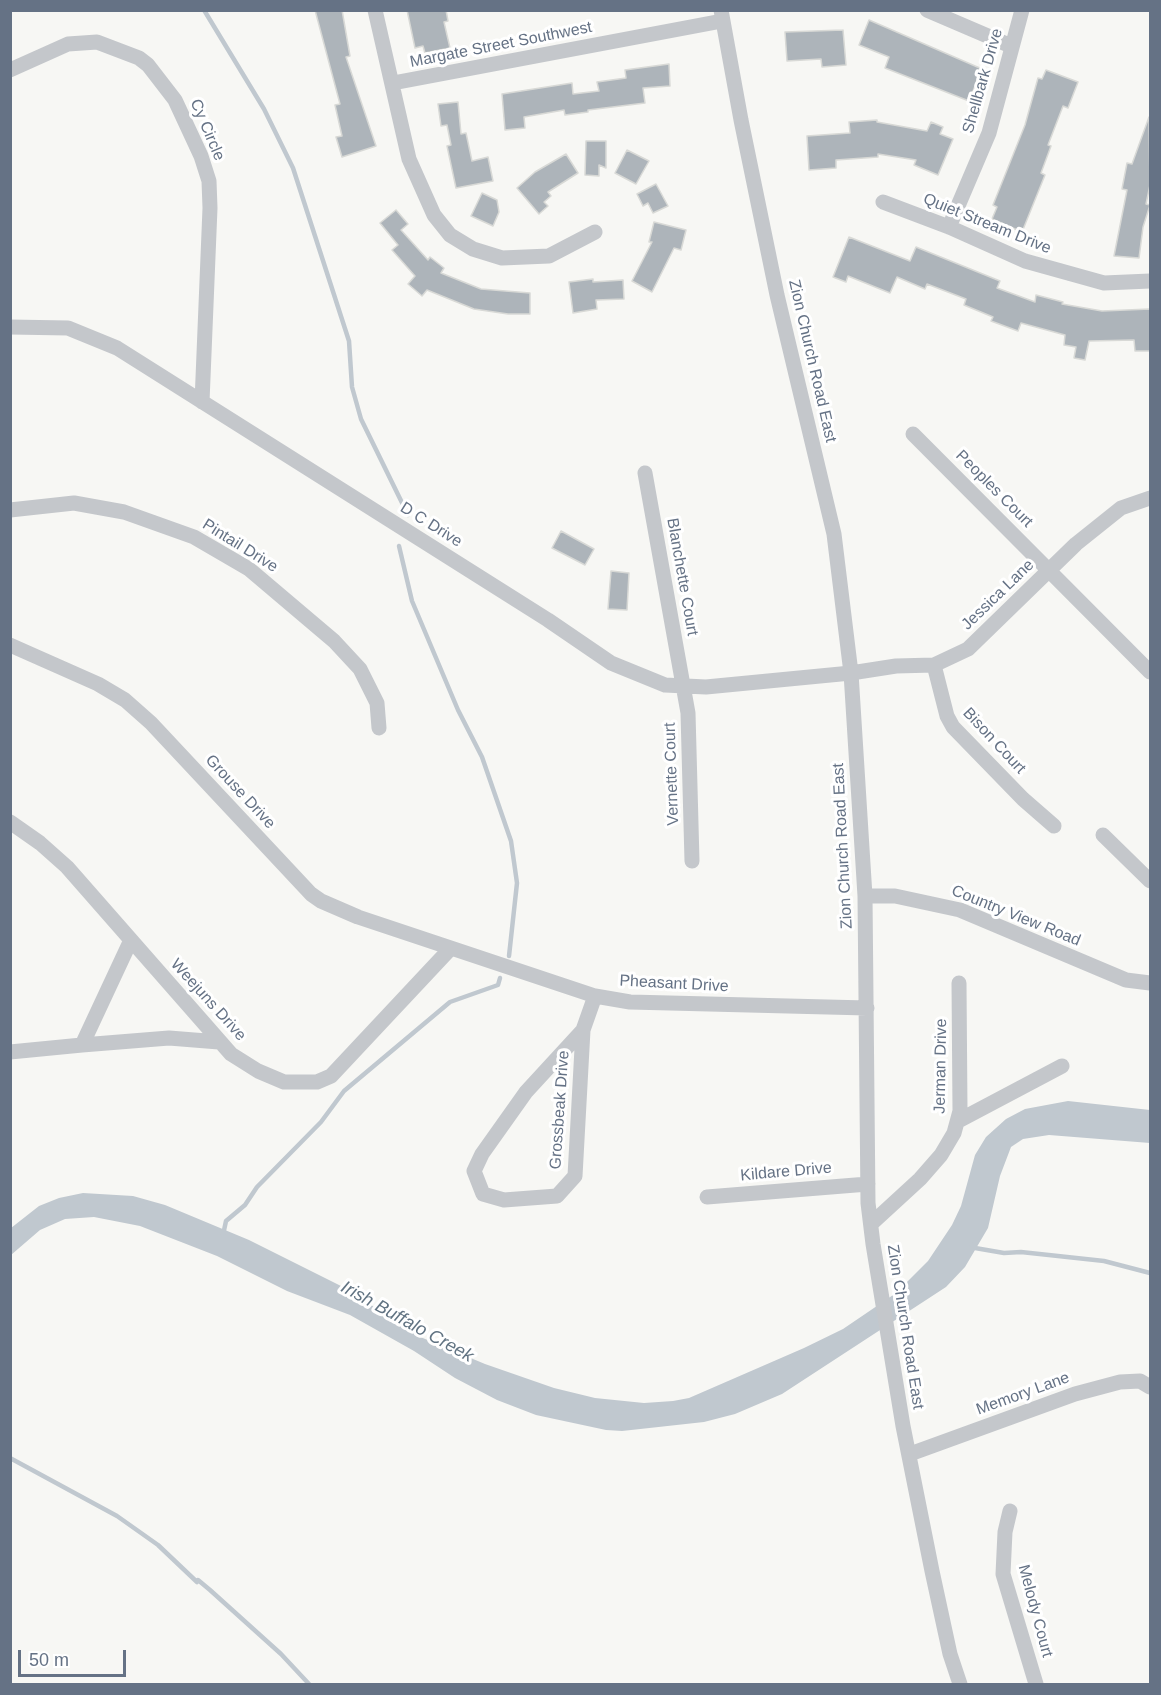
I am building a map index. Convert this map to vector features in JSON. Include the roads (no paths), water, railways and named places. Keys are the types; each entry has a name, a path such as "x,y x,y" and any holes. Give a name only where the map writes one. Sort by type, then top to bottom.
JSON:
{"street":[{"path":"375,10 409,159 434,215 450,235 473,249 502,258 549,256 595,232"},
{"path":"927,10 1011,46"},
{"name":"Shellbark Drive","path":"949,227 989,133 1022,10"},
{"name":"Margate Street Southwest","path":"393,83 722,16"},
{"name":"Zion Church Road East","path":"722,16 777,295 834,534 851,674 865,896 868,1184 873,1244 903,1426 950,1654 960,1684"},
{"name":"Cy Circle","path":"10,70 68,44 97,42 129,54 148,65 175,100 201,156 209,181 210,208 202,402"},
{"name":"Quiet Stream Drive","path":"883,202 949,227 1025,261 1104,284 1150,281"},
{"name":"D C Drive","path":"10,327 68,328 103,340 548,620 610,663 665,685 684,686 706,687 851,674"},
{"name":"Peoples Court","path":"913,434 1150,672"},
{"name":"Blanchette Court","path":"645,473 684,686"},
{"name":"Jessica Lane","path":"851,674 896,666 934,665 968,649 1076,544 1122,508 1150,498"},
{"name":"Pintail Drive","path":"10,510 74,503 124,512 194,537 249,569 334,641 360,669 377,703 379,728"},
{"name":"Grouse Drive","path":"10,645 98,684 125,700 151,723 321,901 358,917 450,949"},
{"name":"Bison Court","path":"934,665 947,716 953,727 1023,799 1054,826"},
{"name":"Vernette Court","path":"684,686 690,747 692,861"},
{"name":"Weejuns Drive","path":"10,822 40,843 67,867 231,1054 284,1082 317,1082 330,1076 450,949"},
{"path":"1103,835 1150,881"},
{"name":"Country View Road","path":"865,896 906,897 960,910 1126,980 1150,983"},
{"path":"82,1045 131,940"},
{"name":"Pheasant Drive","path":"450,949 595,996 630,1002 867,1008"},
{"name":"Jerman Drive","path":"871,1224 941,1155 954,1133 960,1111 959,983"},
{"name":"Grossbeak Drive","path":"583,1030 526,1092 482,1154 474,1171 483,1194 504,1200 558,1196 575,1176 583,1030 595,996"},
{"path":"10,1052 169,1038 219,1042"},
{"path":"957,1121 1062,1066"},
{"name":"Kildare Drive","path":"707,1197 868,1184"},
{"name":"Memory Lane","path":"910,1454 1075,1394 1120,1382 1140,1382 1150,1387"},
{"name":"Melody Court","path":"1010,1511 1005,1532 1003,1574 1036,1684"}],"waterway":[{"path":"204,10 264,109 293,168 349,341 352,387 361,419 408,515"},
{"path":"399,546 412,601 458,710 482,757 511,841 517,883 509,956"},
{"path":"223,1235 226,1221 245,1205 257,1187 321,1122 344,1091 450,1002 498,985 500,978"},
{"path":"971,1244 975,1248 1004,1253 1021,1252 1104,1261 1150,1273"},
{"path":"10,1458 117,1516 158,1545 197,1582 198,1580 210,1590 281,1654 309,1684"}],"water label":[{"name":"Irish Buffalo Creek","path":"407,1322"}]}
